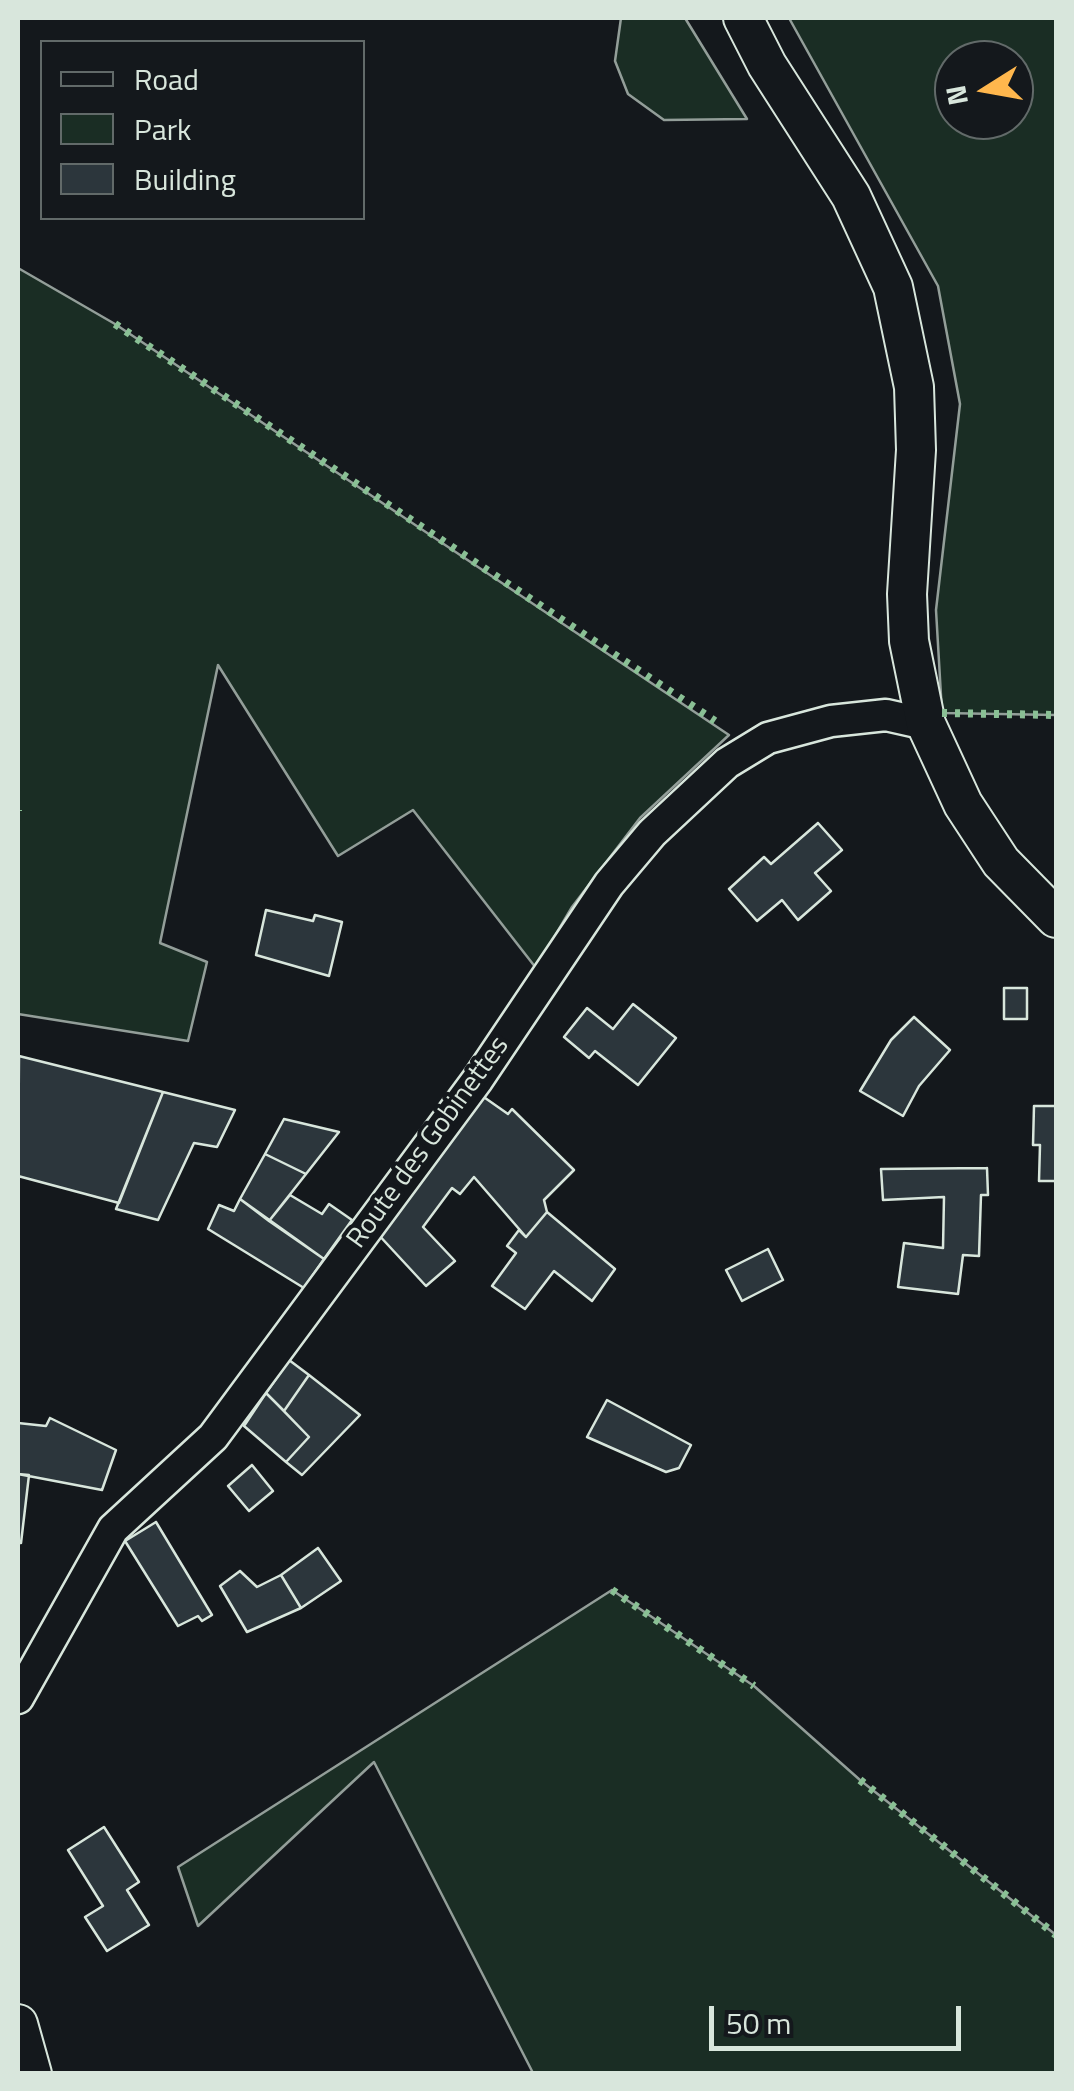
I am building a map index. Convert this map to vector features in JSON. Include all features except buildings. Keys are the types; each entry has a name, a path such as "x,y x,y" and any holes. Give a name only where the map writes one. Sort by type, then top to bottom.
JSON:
{"street":[{"path":"743,18 767,65 851,196 893,287 914,388 916,450 906,594 911,655 926,724 963,804 1001,862 1056,918"},
{"name":"Route des Gobinettes","path":"18,1698 113,1529 213,1437 478,1079 609,884 652,833 727,762 768,738 831,721 886,715 926,724"},
{"path":"18,2024 32,2074"}],"green space":[{"path":"621,18 685,18 747,119 664,120 628,94 615,61"},
{"path":"789,18 1056,18 1056,715 942,713 936,610 960,404 938,286"},
{"path":"18,268 115,324 729,735 640,818 572,907 536,968 413,810 338,856 218,665 160,943 207,962 188,1041 18,1014"},
{"path":"612,1590 754,1686 860,1780 1056,1935 1056,2073 533,2073 374,1762 198,1926 178,1867"}],"hedge":[{"path":"115,324 715,721"},
{"path":"942,713 1056,715"},
{"path":"612,1590 754,1686"},
{"path":"860,1780 1056,1935"}]}
